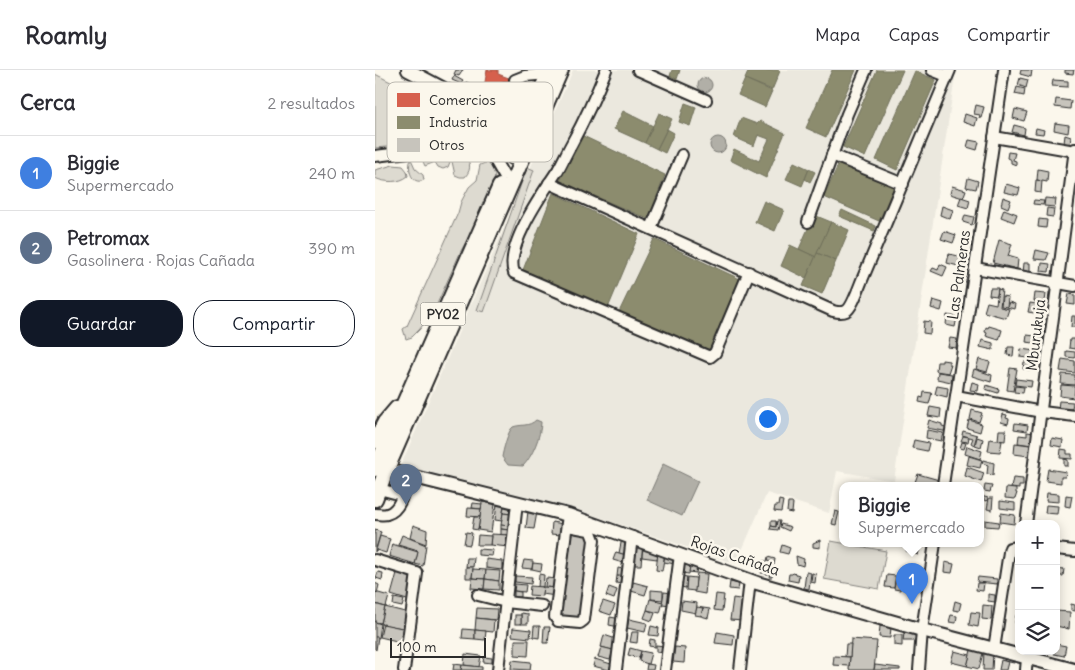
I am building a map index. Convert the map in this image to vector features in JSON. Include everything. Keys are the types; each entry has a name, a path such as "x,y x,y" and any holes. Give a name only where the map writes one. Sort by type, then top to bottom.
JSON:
{"highway":[{"path":"547,82 555,71"},
{"name":"PY02","path":"377,494 378,468 405,398 510,162"},
{"path":"496,217 501,199 517,162"},
{"name":"PY02","path":"378,468 496,217 518,162"},
{"path":"375,441 385,422 405,398"}],"main road":[{"path":"408,70 430,82"},
{"path":"417,70 437,82"},
{"name":"Rojas Cañada","path":"378,468 517,503 568,521 632,537 749,580 994,649 1027,664 1072,670"}],"street":[{"path":"606,70 558,169 533,207 519,238 512,270 515,274 710,357 715,353 749,272"},
{"path":"638,70 706,100"},
{"path":"808,222 847,114 866,70"},
{"path":"549,182 833,311 846,311 850,308 948,73 932,70"},
{"name":"Las Palmeras","path":"943,482 1004,70"},
{"path":"515,80 525,76 555,71"},
{"path":"994,137 1075,150"},
{"name":"Mburukuja","path":"1028,520 1075,150"},
{"path":"651,228 682,155"},
{"path":"832,155 903,184"},
{"path":"496,162 504,176"},
{"path":"975,268 1075,286"},
{"path":"956,396 1042,412 1075,416"},
{"path":"375,514 387,514 395,510 402,495 407,476"},
{"path":"377,494 402,495"},
{"path":"497,670 517,503"},
{"path":"568,521 589,530 595,540 585,620 580,622 558,621 555,617 568,521"},
{"path":"616,670 632,537"},
{"path":"919,670 922,630 934,547"},
{"path":"994,649 1015,547"},
{"path":"1060,549 1075,551"},
{"path":"665,670 680,554"},
{"path":"375,560 417,573 404,670"},
{"path":"740,670 749,580"},
{"path":"478,595 506,602 542,606"}],"shaded area":[{"path":"573,70 956,70 894,481 837,471 829,513 767,493 736,564 587,513 400,467 533,162 553,162 553,116"},
{"path":"375,74 391,82 387,82 387,147 375,148"},
{"path":"702,78 708,78 712,85 708,92 702,92 698,88 698,82"},
{"path":"718,137 724,139 726,145 724,151 718,153 712,151 710,145 712,139"},
{"path":"412,162 415,168 423,175 424,180 416,181 413,178 410,171 410,163"},
{"path":"423,162 435,162 425,166"},
{"path":"435,162 450,162 448,167 443,169 438,167"},
{"path":"452,162 469,162 470,168 465,177 455,175"},
{"path":"490,164 495,175 486,205 461,251 437,304 420,329 412,337 406,339 403,329 407,326 458,213 461,202 469,187 477,180 480,165"},
{"path":"393,165 403,166 408,176 392,182 375,178 375,170"},
{"path":"527,167 534,170 484,312 477,310"},
{"path":"536,420 541,422 541,428 530,457 523,466 508,465 502,457 509,432 513,427 531,424"},
{"path":"663,464 698,481 682,516 647,500"},
{"path":"831,541 839,542 839,547 864,547 886,551 879,589 824,579"}],"building: Comercios":[{"path":"487,70 498,70 498,74 519,82 485,82"}],"building: Industria":[{"path":"672,70 680,70 677,79 670,76"},
{"path":"749,70 780,71 772,90 745,79"},
{"path":"832,70 856,70 826,137 806,128"},
{"path":"877,70 903,70 865,157 843,147"},
{"path":"915,71 936,80 897,170 876,160"},
{"path":"745,79 772,91 765,107 738,95"},
{"path":"685,103 696,107 690,126 679,122"},
{"path":"623,111 653,126 645,143 614,129"},
{"path":"659,113 672,119 657,149 645,143"},
{"path":"741,118 757,124 760,121 785,133 766,178 730,160 734,149 759,161 769,139 758,135 754,146 734,137"},
{"path":"667,129 674,133 665,153 657,149"},
{"path":"581,135 665,175 648,219 560,181"},
{"path":"794,162 809,169 802,186 786,179"},
{"path":"839,163 894,187 879,221 824,197"},
{"path":"809,169 815,172 810,182 805,179"},
{"path":"553,193 639,234 608,308 523,270"},
{"path":"764,201 784,210 775,231 755,222"},
{"path":"842,210 876,226 874,231 839,216"},
{"path":"814,215 831,222 816,257 799,249"},
{"path":"831,222 849,230 836,261 817,253"},
{"path":"654,239 742,280 711,353 619,312"},
{"path":"790,245 816,257 806,278 781,266"},
{"path":"817,253 836,261 822,294 803,286"}],"building: Otros":[{"path":"456,70 463,70 459,76 454,74"},
{"path":"1021,70 1032,70 1031,77 1020,74"},
{"path":"1065,70 1074,70 1073,74 1065,73"},
{"path":"454,76 463,81 456,82 452,80"},
{"path":"1020,78 1028,80 1026,88 1018,85"},
{"path":"1053,80 1068,81 1068,87 1052,86"},
{"path":"1017,87 1025,89 1024,96 1015,94"},
{"path":"1056,99 1071,101 1070,109 1055,107"},
{"path":"976,105 984,107 981,118 979,118 980,115 974,114"},
{"path":"1015,109 1027,112 1024,121 1013,118"},
{"path":"965,114 977,118 975,126 963,122"},
{"path":"1055,123 1069,125 1068,133 1054,130"},
{"path":"1014,125 1025,128 1024,135 1012,132"},
{"path":"1036,128 1044,130 1043,134 1035,133"},
{"path":"1065,135 1071,137 1070,144 1064,143"},
{"path":"969,140 979,142 977,150 967,147"},
{"path":"1008,152 1015,153 1013,160 1016,161 1016,165 1007,158"},
{"path":"1038,169 1048,171 1047,182 1037,180"},
{"path":"968,178 978,181 976,189 966,187"},
{"path":"1036,180 1042,181 1041,193 1035,192"},
{"path":"1006,184 1020,188 1018,195 1004,192"},
{"path":"952,186 966,190 963,198 950,194"},
{"path":"961,197 970,200 968,208 958,205"},
{"path":"1003,197 1011,200 1008,208 1001,205"},
{"path":"1045,198 1056,199 1055,207 1044,206"},
{"path":"1034,200 1044,201 1043,205 1033,204"},
{"path":"942,206 953,210 950,219 940,215"},
{"path":"1047,208 1054,209 1053,217 1046,216"},
{"path":"1004,209 1017,214 1014,222 1001,217"},
{"path":"965,215 974,217 972,225 963,222"},
{"path":"1039,219 1047,220 1046,228 1038,227"},
{"path":"944,231 956,235 953,243 941,239"},
{"path":"999,240 1012,244 1008,256 1018,259 1017,269 993,263"},
{"path":"1036,250 1049,253 1046,260 1034,259"},
{"path":"949,254 964,257 962,267 947,263"},
{"path":"1024,263 1030,263 1030,273 1023,273"},
{"path":"1042,263 1050,264 1049,272 1041,271"},
{"path":"940,264 947,267 943,276 931,271 933,268 938,270"},
{"path":"961,276 969,278 972,283 960,281"},
{"path":"990,288 998,288 997,296 989,295"},
{"path":"998,289 1002,290 1000,307 1009,309 1006,318 984,312 987,302 996,304"},
{"path":"1049,292 1053,292 1052,304 1048,303"},
{"path":"1035,293 1046,294 1045,302 1034,301"},
{"path":"1069,294 1075,295 1075,305 1067,304"},
{"path":"1002,296 1008,297 1007,307 1001,306"},
{"path":"933,300 943,303 941,311 931,308"},
{"path":"1009,302 1015,304 1014,309 1007,307"},
{"path":"1030,303 1042,305 1040,314 1028,312"},
{"path":"947,315 957,317 955,327 946,325"},
{"path":"1072,316 1075,316 1075,327 1071,327"},
{"path":"924,321 931,322 930,334 923,333"},
{"path":"1038,324 1048,325 1047,333 1038,332"},
{"path":"989,326 1002,330 999,340 986,336 986,327 988,328"},
{"path":"1027,335 1043,337 1042,344 1026,342"},
{"path":"950,338 957,339 956,348 948,347"},
{"path":"1070,339 1075,339 1075,349 1069,348"},
{"path":"982,340 993,343 993,350 980,347"},
{"path":"1008,347 1014,347 1013,356 1007,355"},
{"path":"1021,349 1035,351 1034,359 1020,357"},
{"path":"1066,351 1075,352 1075,358 1066,357"},
{"path":"979,359 990,362 987,372 976,369"},
{"path":"1062,359 1075,361 1075,373 1060,371"},
{"path":"942,360 949,361 949,364 951,364 948,373 936,371 937,362 942,362"},
{"path":"1024,362 1037,363 1036,371 1023,369"},
{"path":"1010,368 1017,369 1013,391 1007,390"},
{"path":"974,369 992,375 991,382 972,376"},
{"path":"938,372 952,374 951,382 937,379"},
{"path":"1062,374 1075,375 1075,385 1061,384"},
{"path":"1016,379 1032,381 1031,387 1015,385"},
{"path":"972,382 979,384 978,391 970,390"},
{"path":"986,385 999,389 998,393 985,389"},
{"path":"1061,385 1075,386 1074,398 1060,396"},
{"path":"937,386 948,388 947,397 935,394"},
{"path":"1015,386 1024,387 1023,393 1014,392"},
{"path":"924,392 932,393 929,404 919,402 920,397 923,398"},
{"path":"1059,401 1073,402 1072,409 1058,408"},
{"path":"930,407 941,409 940,418 928,416"},
{"path":"972,410 982,413 979,422 970,419"},
{"path":"1003,414 1007,415 1006,418 1009,419 1008,424 1001,422"},
{"path":"929,420 950,428 949,432 927,428"},
{"path":"969,420 982,424 980,432 967,428"},
{"path":"1015,423 1028,425 1027,431 1014,429"},
{"path":"927,430 943,433 941,441 926,438"},
{"path":"999,430 1006,430 1005,441 998,440"},
{"path":"963,431 977,435 974,445 971,443 973,438 962,435"},
{"path":"1027,432 1034,433 1032,445 1018,443 1019,435 1027,436"},
{"path":"963,436 969,437 968,442 961,441"},
{"path":"977,437 983,439 981,447 975,445"},
{"path":"1052,438 1063,440 1062,447 1051,445"},
{"path":"990,439 1002,441 1000,452 988,451"},
{"path":"914,440 929,443 927,451 912,448"},
{"path":"962,442 966,443 964,449 960,448"},
{"path":"1015,443 1030,445 1029,456 1014,454"},
{"path":"967,446 982,451 980,459 965,454"},
{"path":"1061,449 1067,450 1067,454 1072,454 1072,459 1060,458"},
{"path":"969,456 982,460 980,468 967,465"},
{"path":"1064,459 1068,460 1068,466 1064,466"},
{"path":"983,460 994,463 993,475 987,474 988,465 982,463"},
{"path":"967,467 984,473 981,482 965,476"},
{"path":"1048,469 1066,472 1065,477 1061,477 1061,483 1046,481"},
{"path":"918,474 939,480 938,482 915,482"},
{"path":"1013,478 1023,479 1023,486 1019,486 1019,489 1011,488"},
{"path":"985,485 992,486 990,492 984,491"},
{"path":"1006,488 1016,489 1015,499 1005,498"},
{"path":"1047,493 1059,494 1059,502 1046,501"},
{"path":"1066,495 1072,496 1070,507 1065,506"},
{"path":"989,498 993,498 992,510 987,509"},
{"path":"779,500 783,501 781,512 774,511 775,506 778,506"},
{"path":"1000,501 1015,503 1015,510 1000,508"},
{"path":"482,502 495,504 491,532 478,530"},
{"path":"473,503 482,504 481,509 472,508"},
{"path":"788,503 793,503 792,513 787,512"},
{"path":"497,504 504,505 502,521 495,520"},
{"path":"1046,505 1058,506 1057,514 1045,513"},
{"path":"504,506 512,507 511,514 503,513"},
{"path":"468,508 481,509 480,517 467,516"},
{"path":"528,511 537,512 534,529 526,528"},
{"path":"835,511 839,512 836,525 832,524"},
{"path":"503,513 511,514 509,527 501,525"},
{"path":"1001,513 1015,515 1014,524 1000,522"},
{"path":"474,517 480,517 478,530 472,529"},
{"path":"985,520 999,522 998,527 985,526"},
{"path":"771,521 776,521 776,527 771,526"},
{"path":"777,521 780,521 778,530 770,529 771,526 776,527"},
{"path":"552,522 563,524 561,535 551,534"},
{"path":"781,524 791,527 789,531 780,527"},
{"path":"413,525 427,530 426,544 410,538"},
{"path":"501,525 510,526 509,530 501,529"},
{"path":"501,529 509,530 509,535 501,535"},
{"path":"571,529 591,533 581,619 560,617"},
{"path":"375,530 381,532 375,552"},
{"path":"466,532 472,533 470,545 464,544"},
{"path":"491,534 509,535 508,547 490,545"},
{"path":"402,535 426,545 423,566 415,564 418,551 398,545"},
{"path":"478,535 491,536 490,545 477,545"},
{"path":"380,536 390,539 386,553 376,550"},
{"path":"622,538 629,540 625,555 619,553"},
{"path":"820,540 820,548 813,547 813,543"},
{"path":"634,541 643,542 641,565 633,565"},
{"path":"392,544 418,552 415,564 389,556"},
{"path":"782,545 790,548 788,554 780,552"},
{"path":"643,546 659,548 657,559 642,557"},
{"path":"907,547 920,548 918,555 906,551"},
{"path":"478,549 493,550 492,556 478,555"},
{"path":"616,552 626,555 623,563 613,560"},
{"path":"658,552 665,553 662,571 656,570"},
{"path":"665,553 676,555 675,564 664,562"},
{"path":"796,556 804,559 803,566 797,564"},
{"path":"768,557 775,559 774,565 770,565 771,562 767,561"},
{"path":"467,558 474,558 473,567 466,567"},
{"path":"486,559 502,561 502,570 486,568"},
{"path":"683,559 691,561 689,574 680,573"},
{"path":"524,560 533,561 532,569 522,568"},
{"path":"691,561 698,563 696,573 689,572"},
{"path":"762,561 766,561 764,573 761,573"},
{"path":"945,562 954,564 952,573 944,572"},
{"path":"533,563 542,564 541,571 532,569"},
{"path":"466,567 473,567 472,578 466,578"},
{"path":"618,568 627,570 626,577 617,576"},
{"path":"1060,568 1064,569 1063,576 1060,576"},
{"path":"473,569 486,570 485,579 472,578"},
{"path":"765,569 773,570 772,577 769,577 770,574 765,574"},
{"path":"486,570 500,571 499,581 485,579"},
{"path":"378,572 383,573 382,580 376,578"},
{"path":"806,572 811,573 809,589 804,588"},
{"path":"397,573 413,578 410,601 391,595"},
{"path":"697,573 707,574 705,594 694,592"},
{"path":"812,573 816,574 815,583 811,582"},
{"path":"539,574 544,575 543,587 538,587"},
{"path":"789,574 799,575 798,582 788,580"},
{"path":"887,575 896,576 894,588 885,587"},
{"path":"515,576 532,577 531,584 515,582"},
{"path":"617,576 626,577 625,585 616,583"},
{"path":"681,576 687,577 686,588 680,587"},
{"path":"687,577 696,578 695,591 686,590"},
{"path":"978,577 997,579 997,584 977,582"},
{"path":"472,578 485,579 484,589 471,588"},
{"path":"546,578 557,579 557,588 545,587"},
{"path":"896,578 902,579 900,590 894,589"},
{"path":"485,579 499,581 499,590 484,589"},
{"path":"633,582 648,586 645,595 631,591"},
{"path":"730,582 739,584 738,590 729,589"},
{"path":"375,583 379,585 377,593 375,592"},
{"path":"977,583 984,583 983,591 976,590"},
{"path":"515,584 526,585 525,592 514,591"},
{"path":"530,586 543,587 542,596 529,595"},
{"path":"543,587 557,588 556,596 542,594"},
{"path":"609,587 617,590 614,599 606,596"},
{"path":"651,590 663,591 663,600 651,599"},
{"path":"514,591 521,592 521,597 514,597"},
{"path":"375,592 389,596 386,607 375,604"},
{"path":"664,592 672,593 671,605 662,604"},
{"path":"716,594 724,595 722,611 714,610"},
{"path":"988,594 995,595 995,602 988,601"},
{"path":"394,598 404,600 402,607 393,605"},
{"path":"733,598 746,600 743,621 730,620"},
{"path":"650,599 663,602 660,613 647,610"},
{"path":"603,601 615,605 611,615 599,611"},
{"path":"682,601 697,603 696,613 681,610"},
{"path":"955,601 961,603 959,611 953,610"},
{"path":"375,604 385,607 381,623 375,622"},
{"path":"1071,604 1075,605 1075,611 1071,610"},
{"path":"983,605 992,606 991,620 982,619"},
{"path":"385,607 409,613 407,629 381,624"},
{"path":"697,607 703,608 701,616 695,615"},
{"path":"477,608 497,609 496,620 476,618"},
{"path":"703,608 710,609 708,618 701,616"},
{"path":"647,610 655,613 652,621 644,618"},
{"path":"1060,611 1070,612 1069,629 1060,627"},
{"path":"971,612 980,613 978,627 969,625"},
{"path":"521,613 528,614 528,624 521,624"},
{"path":"515,615 521,615 521,624 515,624"},
{"path":"951,615 957,616 956,623 949,622"},
{"path":"610,617 621,619 619,627 609,625"},
{"path":"476,618 494,620 493,632 475,630"},
{"path":"629,619 647,623 645,632 627,628"},
{"path":"375,622 381,624 379,638 375,637"},
{"path":"383,624 407,629 405,643 380,637"},
{"path":"534,626 540,626 539,638 533,637"},
{"path":"651,626 659,628 658,636 649,635"},
{"path":"880,626 891,627 890,638 879,637"},
{"path":"544,627 550,627 548,643 543,643"},
{"path":"513,628 531,630 530,638 512,636"},
{"path":"463,629 475,630 475,639 462,638"},
{"path":"475,630 486,631 485,640 475,639"},
{"path":"632,632 638,632 637,643 630,642"},
{"path":"717,632 734,635 733,645 715,643"},
{"path":"904,633 916,634 916,641 903,641"},
{"path":"604,635 619,640 616,651 601,647"},
{"path":"894,635 902,635 902,646 894,645"},
{"path":"375,637 378,637 376,650 375,649"},
{"path":"650,639 655,640 655,647 649,646"},
{"path":"851,639 877,641 874,670 849,670"},
{"path":"515,640 529,640 528,656 515,655"},
{"path":"846,644 851,644 850,657 845,657"},
{"path":"656,645 664,646 663,653 656,652"},
{"path":"1060,645 1066,646 1064,656 1059,655"},
{"path":"601,647 613,650 610,660 598,657"},
{"path":"675,647 685,648 684,663 673,662"},
{"path":"630,648 641,651 639,658 628,655"},
{"path":"971,650 983,653 979,669 967,666"},
{"path":"641,651 651,653 648,664 639,661"},
{"path":"954,651 970,655 967,666 951,662"},
{"path":"984,652 993,653 992,670 983,670"},
{"path":"465,654 481,656 479,667 464,665"},
{"path":"1005,655 1015,656 1014,663 1004,661"},
{"path":"834,656 850,657 849,666 833,665"},
{"path":"484,657 492,658 492,663 483,662"},
{"path":"595,659 611,664 609,670 593,666"},
{"path":"512,660 531,662 530,670 511,669"},
{"path":"1001,660 1008,662 1006,670 999,670"},
{"path":"454,664 462,665 461,670 453,670"},
{"path":"647,664 654,665 653,670 646,670"},
{"path":"462,665 482,667 482,670 461,670"},
{"path":"875,665 900,668 900,670 874,670"}],"place":[{"name":"Petromax","path":"406,505"},
{"name":"Biggie","path":"912,604"}]}
